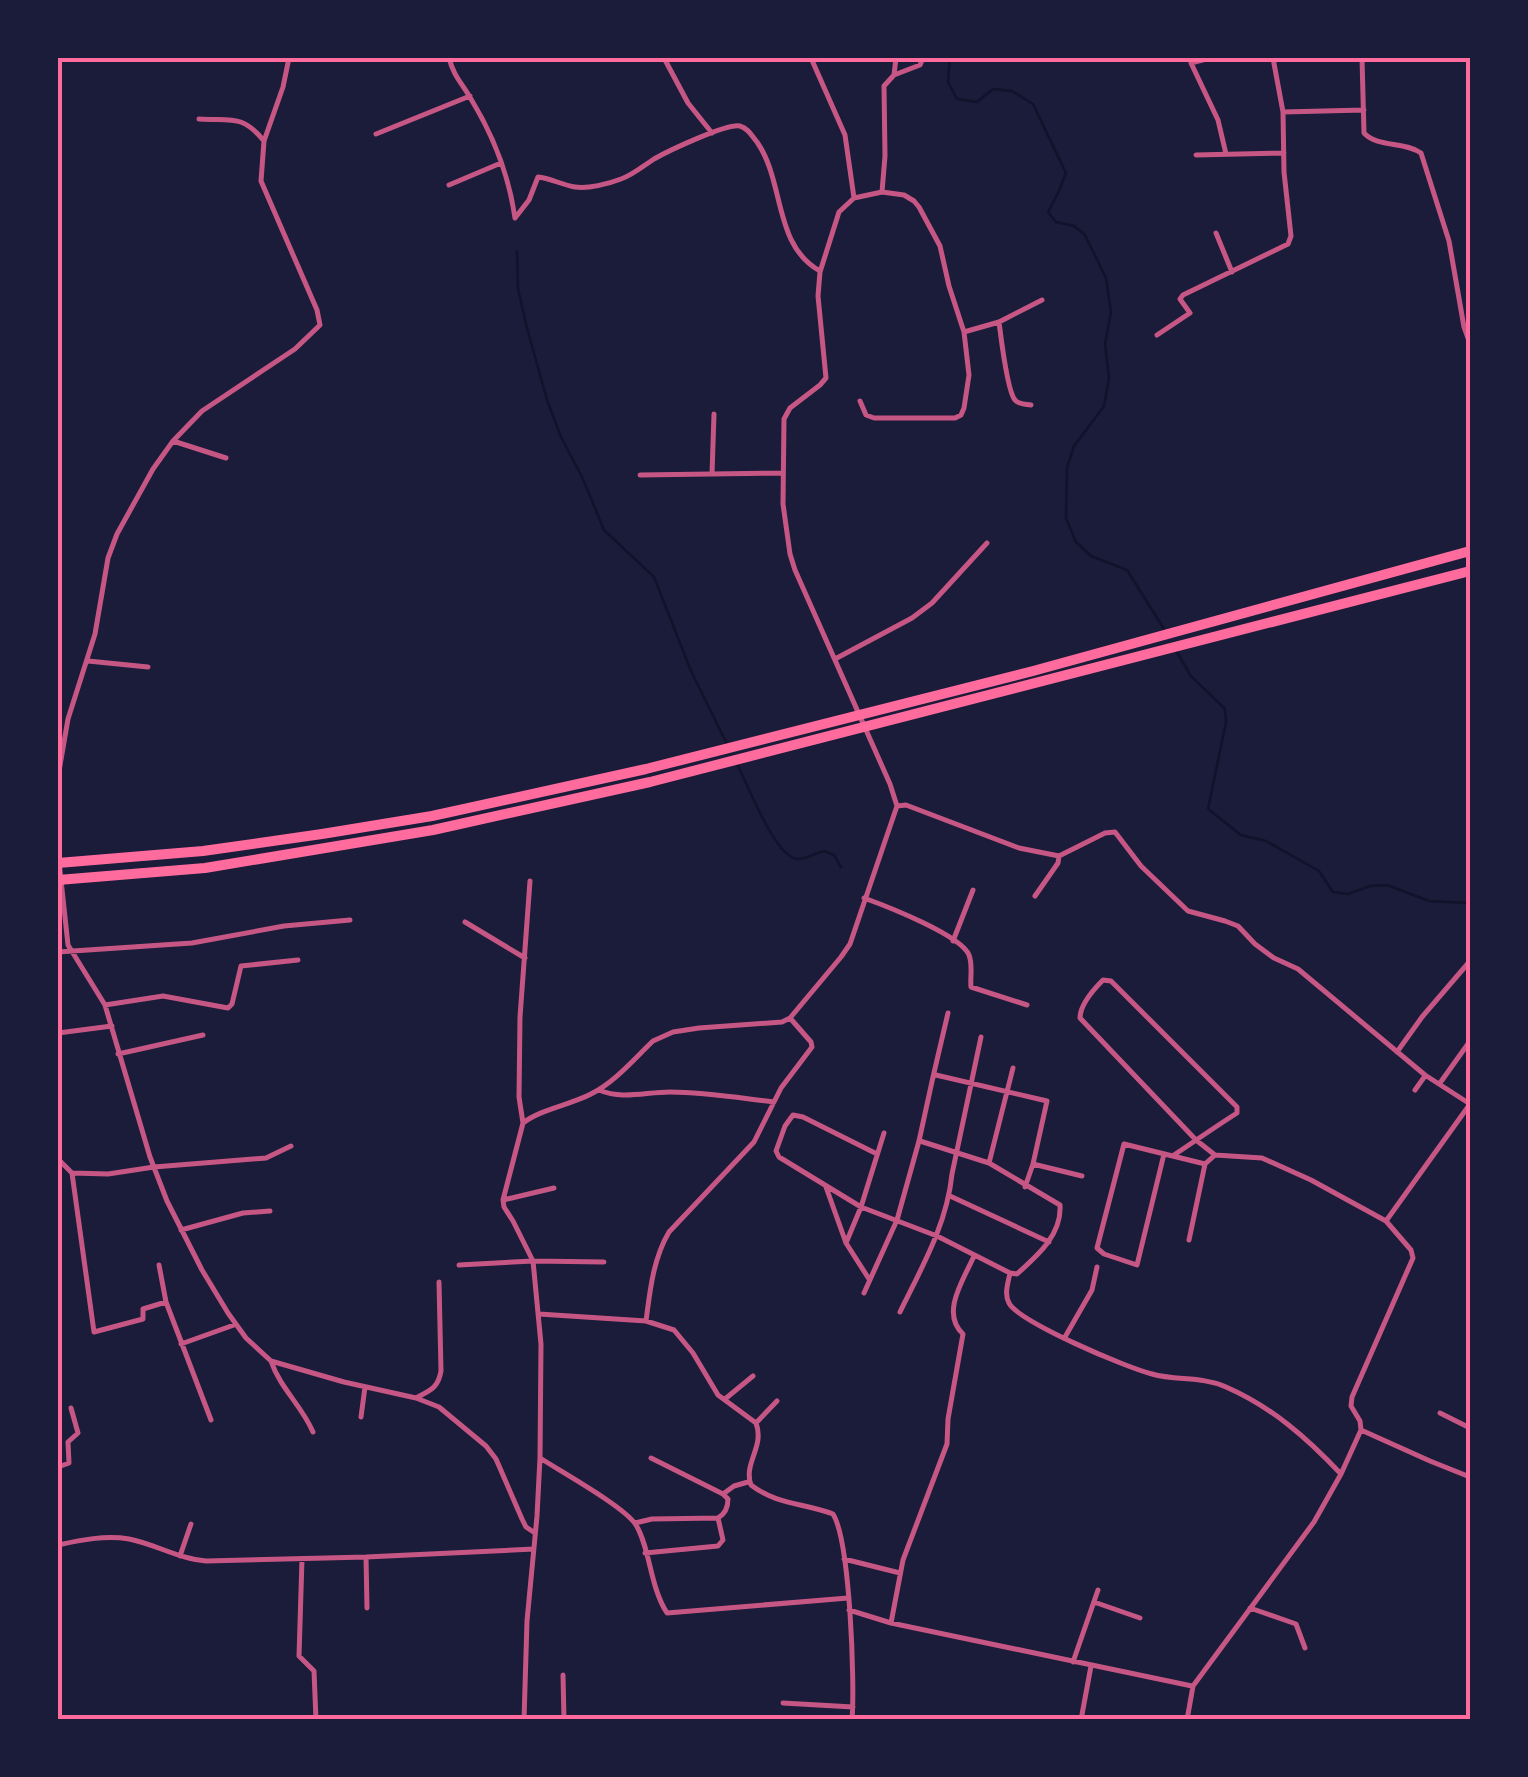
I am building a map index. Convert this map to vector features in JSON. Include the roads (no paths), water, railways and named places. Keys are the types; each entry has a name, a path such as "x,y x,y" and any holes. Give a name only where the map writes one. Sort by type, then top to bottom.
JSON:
{"highway":[{"path":"58,863 203,851 432,816 646,769 1033,671 1470,548"},
{"path":"58,880 205,868 433,830 650,782 1470,572"}],"street":[{"path":"58,776 68,719 98,621 112,546 153,470 173,441 202,411 294,349 320,325 262,181 264,141 289,58"},
{"path":"449,58 502,163 515,218 529,200 538,177 580,188 616,181 712,133 732,126 746,128 767,160 790,239 804,262 820,272"},
{"path":"485,58 496,58"},
{"path":"664,58 680,91 712,133"},
{"path":"811,58 846,135 854,198"},
{"path":"894,75 896,58"},
{"path":"882,192 884,86 894,75 918,66 922,58"},
{"path":"1210,58 1191,64 1218,120 1226,154"},
{"path":"1158,336 1190,313 1181,297 1288,244 1292,236 1284,112 1273,58"},
{"path":"1362,58 1364,133 1371,140 1411,147 1421,153 1449,241 1470,344"},
{"path":"376,134 470,96"},
{"path":"1284,112 1364,110"},
{"path":"199,119 243,121 251,124 264,141"},
{"path":"1196,155 1284,152"},
{"path":"448,185 502,163"},
{"path":"523,1122 599,1090 662,1036 790,1018 850,944 897,806 792,560 783,504 783,426 790,408 820,385 826,374 818,316 820,272 839,212 854,198 882,192 904,195 919,207 940,246 964,332 969,375 964,408 958,417 870,418 860,401"},
{"path":"1216,233 1232,272"},
{"path":"964,332 999,322 1042,300"},
{"path":"999,322 1014,400 1031,405"},
{"path":"712,474 714,414"},
{"path":"173,441 226,458"},
{"path":"640,475 784,473"},
{"path":"834,659 912,618 932,603 987,544"},
{"path":"88,661 148,667"},
{"path":"897,806 906,805 1019,848 1059,856 1105,833 1115,832 1141,866 1188,911 1238,926 1255,944 1298,969 1397,1052 1470,1104 1386,1221"},
{"path":"58,852 65,936 105,1005 154,1167 202,1270 236,1324 271,1361 278,1380 313,1432"},
{"path":"1036,896 1059,856"},
{"path":"524,1720 525,1644 540,1458 539,1314 533,1261 503,1200 523,1122 519,1097 520,1017 530,882"},
{"path":"953,940 973,890"},
{"path":"864,898 920,920 966,950 971,987 1027,1005"},
{"path":"58,952 192,943 284,926 350,920"},
{"path":"465,922 525,958"},
{"path":"105,1005 164,996 228,1008 241,966 298,960"},
{"path":"1397,1052 1470,960"},
{"path":"1173,1156 1196,1140 1237,1113 1237,1107 1115,985 1103,980 1084,1005 1080,1018 1196,1140 1215,1155 1262,1158 1312,1180 1386,1221 1411,1250 1413,1258 1352,1396 1351,1406 1361,1430 1342,1474 1314,1522 1194,1686 1187,1720"},
{"path":"864,1292 897,1220 948,1013"},
{"path":"646,1322 651,1286 669,1232 754,1142 781,1088 812,1045 790,1018"},
{"path":"58,1033 112,1026"},
{"path":"118,1054 203,1035"},
{"path":"900,1312 937,1236 950,1196 982,1037"},
{"path":"1439,1084 1470,1040"},
{"path":"989,1164 1013,1068"},
{"path":"1415,1090 1426,1074"},
{"path":"933,1077 1048,1102 1026,1187"},
{"path":"599,1090 616,1096 669,1092 774,1102"},
{"path":"877,1154 793,1115 776,1148 776,1154 861,1207 937,1236 1016,1274 1048,1242 1061,1207 989,1164 919,1141"},
{"path":"846,1243 884,1133"},
{"path":"1164,1154 1137,1265 1104,1254 1097,1248 1122,1146 1128,1144 1205,1164"},
{"path":"72,1173 108,1174 266,1158 291,1146"},
{"path":"1189,1240 1205,1164 1215,1155"},
{"path":"58,1159 72,1173 94,1332 143,1318 143,1309 166,1302"},
{"path":"1034,1164 1082,1176"},
{"path":"826,1187 846,1243 870,1280"},
{"path":"503,1200 554,1188"},
{"path":"950,1196 1048,1242"},
{"path":"182,1230 243,1213 270,1212"},
{"path":"891,1623 901,1573 947,1444 963,1334 955,1326 952,1306 974,1256"},
{"path":"460,1265 604,1262"},
{"path":"159,1265 180,1344 211,1420"},
{"path":"1065,1338 1092,1290 1097,1267"},
{"path":"1010,1273 1006,1298 1012,1308 1117,1362 1155,1376 1201,1378 1261,1404 1302,1433 1342,1474"},
{"path":"416,1398 439,1382 439,1282"},
{"path":"539,1314 646,1322 674,1330 683,1338 715,1392 756,1422 760,1439 748,1476 754,1489 788,1504 833,1514 840,1526 848,1598 852,1720"},
{"path":"180,1344 236,1324"},
{"path":"271,1361 416,1398 439,1408 486,1446 496,1459 526,1527 535,1533"},
{"path":"725,1399 753,1376"},
{"path":"361,1416 365,1387"},
{"path":"756,1422 777,1402"},
{"path":"58,1467 69,1462 68,1442 78,1433 71,1408"},
{"path":"1440,1414 1470,1428"},
{"path":"1361,1430 1470,1477"},
{"path":"540,1458 622,1510 635,1523 664,1610 672,1614 848,1598"},
{"path":"635,1523 718,1518 728,1505 722,1494 651,1458"},
{"path":"722,1494 748,1482"},
{"path":"645,1553 718,1546 723,1540 718,1518"},
{"path":"180,1556 191,1524"},
{"path":"58,1545 112,1537 206,1561 534,1549"},
{"path":"366,1557 368,1608"},
{"path":"302,1558 300,1656 314,1672 316,1720"},
{"path":"844,1559 901,1573"},
{"path":"1074,1662 1098,1590"},
{"path":"1094,1602 1140,1618"},
{"path":"1250,1608 1296,1624 1305,1648"},
{"path":"849,1610 891,1623 1194,1686"},
{"path":"1081,1720 1091,1666"},
{"path":"564,1675 564,1720"},
{"path":"783,1703 853,1708"},
{"path":"58,1715 65,1720"}],"waterway":[{"path":"950,58 948,82 957,99 977,102 993,89 1012,91 1033,104 1066,173 1048,212 1056,222 1074,226 1085,235 1106,278 1111,312 1105,344 1109,378 1104,406 1074,446 1067,468 1066,518 1076,542 1091,556 1127,570 1164,629"},
{"path":"517,251 518,289 527,328 561,437 604,530 654,577 691,671 728,746"},
{"path":"1175,649 1191,676 1225,709 1226,722 1208,809 1241,835 1266,841 1319,871 1333,892 1348,894 1387,885 1429,901 1470,903"},
{"path":"736,762 768,829 785,852 800,859 824,851 834,855 841,867"}]}
